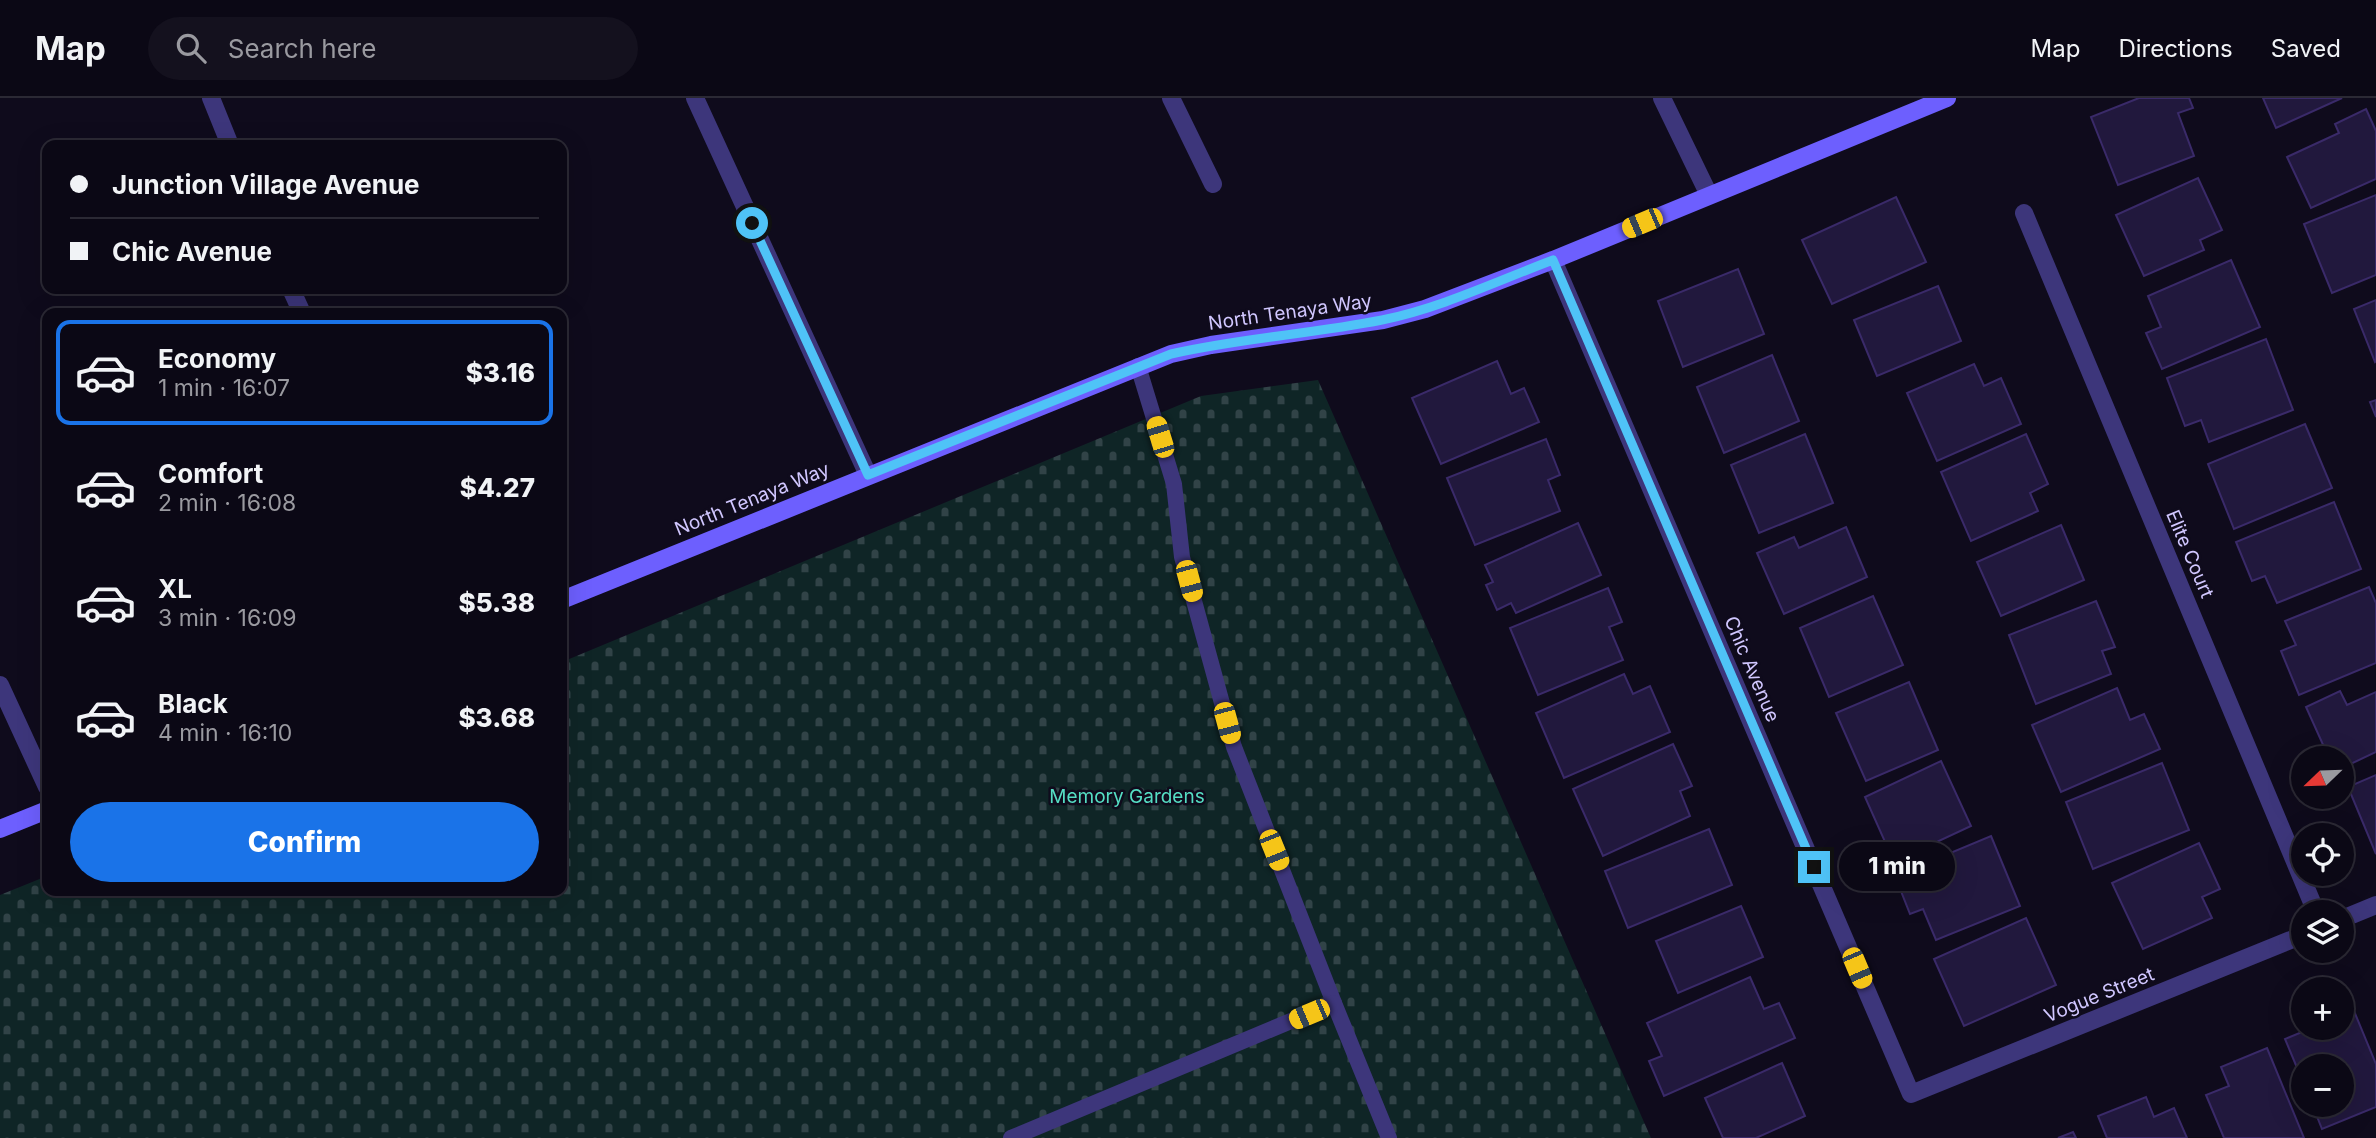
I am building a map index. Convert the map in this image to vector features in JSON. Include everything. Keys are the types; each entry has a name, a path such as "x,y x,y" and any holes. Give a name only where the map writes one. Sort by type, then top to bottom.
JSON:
{"main road":[{"name":"North Tenaya Way","path":"567,598 1171,354 1211,345 1338,328 1426,309 1553,260 1923,103 1947,98"},
{"path":"0,829 42,812"}],"street":[{"path":"211,98 228,140"},
{"path":"695,98 868,475"},
{"path":"1171,98 1213,184"},
{"path":"1662,98 1709,195"},
{"name":"Elite Court","path":"2024,213 2311,900"},
{"name":"Chic Avenue","path":"1553,260 1911,1094"},
{"path":"0,685 42,776"},
{"path":"2354,914 2376,905"},
{"name":"Vogue Street","path":"1911,1094 2291,939"}],"lane":[{"path":"1138,366 1174,484 1182,557 1234,747 1389,1138"},
{"path":"1011,1138 1334,1003"}],"green space":[{"name":"Memory Gardens","path":"1318,380 1651,1138 0,1138 0,895 42,878 42,896 567,896 567,660 1201,396"}],"building":[{"path":"2139,98 2189,98 2193,108 2178,113 2194,156 2118,185 2091,117"},
{"path":"2263,98 2342,98 2276,128"},
{"path":"2366,109 2376,131 2376,179 2311,208 2287,157 2339,133 2335,124"},
{"path":"2198,178 2222,230 2200,240 2204,250 2144,276 2116,215"},
{"path":"2376,195 2376,275 2332,293 2304,224"},
{"path":"1896,197 1926,262 1832,304 1802,240"},
{"path":"2231,260 2260,327 2162,369 2146,333 2161,327 2148,296"},
{"path":"1738,269 1764,334 1683,367 1658,301"},
{"path":"1938,286 1961,341 1877,376 1854,320"},
{"path":"2376,300 2376,361 2375,362 2354,309"},
{"path":"2266,339 2293,410 2209,442 2201,420 2185,426 2167,378"},
{"path":"1772,355 1799,421 1724,453 1697,387"},
{"path":"1497,361 1511,394 1524,388 1539,422 1441,464 1412,398"},
{"path":"1974,364 1984,386 2001,378 2021,424 1937,461 1907,393"},
{"path":"2376,400 2376,417 2370,402"},
{"path":"2305,424 2332,488 2234,529 2208,464"},
{"path":"1805,434 1833,503 1759,533 1731,465"},
{"path":"2026,434 2048,484 2030,493 2038,511 1971,541 1941,472"},
{"path":"1546,439 1560,475 1548,480 1560,511 1475,545 1447,478"},
{"path":"2334,502 2361,569 2277,603 2265,576 2252,581 2236,542"},
{"path":"1578,523 1601,575 1516,613 1511,603 1497,610 1486,585 1493,582 1485,565"},
{"path":"2061,525 2084,580 2001,616 1977,562"},
{"path":"1846,527 1867,577 1784,614 1757,553 1794,537 1799,548"},
{"path":"2369,587 2376,603 2376,663 2299,695 2281,651 2296,645 2285,621"},
{"path":"1608,588 1622,622 1609,627 1623,660 1538,695 1510,628"},
{"path":"1873,596 1903,665 1829,697 1800,628"},
{"path":"2096,601 2115,647 2102,651 2111,674 2036,704 2009,635"},
{"path":"1624,674 1633,694 1650,686 1670,732 1564,778 1536,713"},
{"path":"1909,682 1938,750 1866,781 1836,713"},
{"path":"2117,688 2130,720 2144,714 2160,749 2061,792 2032,725"},
{"path":"2340,691 2347,705 2376,692 2376,752 2354,762 2354,746 2324,746 2306,707"},
{"path":"1673,744 1692,786 1680,791 1690,816 1603,856 1573,789"},
{"path":"1941,761 1971,826 1894,862 1865,797"},
{"path":"2162,763 2189,830 2093,869 2066,802"},
{"path":"2376,775 2376,854 2354,801 2354,784"},
{"path":"1709,829 1732,885 1628,928 1605,871"},
{"path":"1991,836 2020,906 1936,940 1923,909 1910,914 1895,876"},
{"path":"2199,843 2220,889 2202,897 2212,918 2143,949 2112,883"},
{"path":"1741,906 1763,957 1678,993 1656,941"},
{"path":"2026,918 2056,985 1964,1026 1934,959"},
{"path":"1750,977 1764,1009 1779,1003 1795,1038 1664,1096 1649,1061 1662,1056 1647,1023"},
{"path":"2354,1011 2376,1064 2376,1107 2354,1116 2354,1054 2291,1054 2285,1039 2291,1037 2291,1040 2354,1040"},
{"path":"2267,1048 2291,1106 2291,1117 2295,1117 2304,1138 2224,1138 2206,1095 2229,1086 2221,1067"},
{"path":"1782,1063 1805,1116 1756,1138 1723,1138 1705,1098"},
{"path":"2146,1097 2154,1117 2174,1108 2187,1138 2107,1138 2098,1116"},
{"path":"2317,1117 2351,1117 2322,1129"},
{"path":"2073,1132 2076,1138 2058,1138"}],"route":[{"path":"752,223 868,475 1171,354 1252,338 1383,320 1426,309 1553,260 1814,867"}]}
